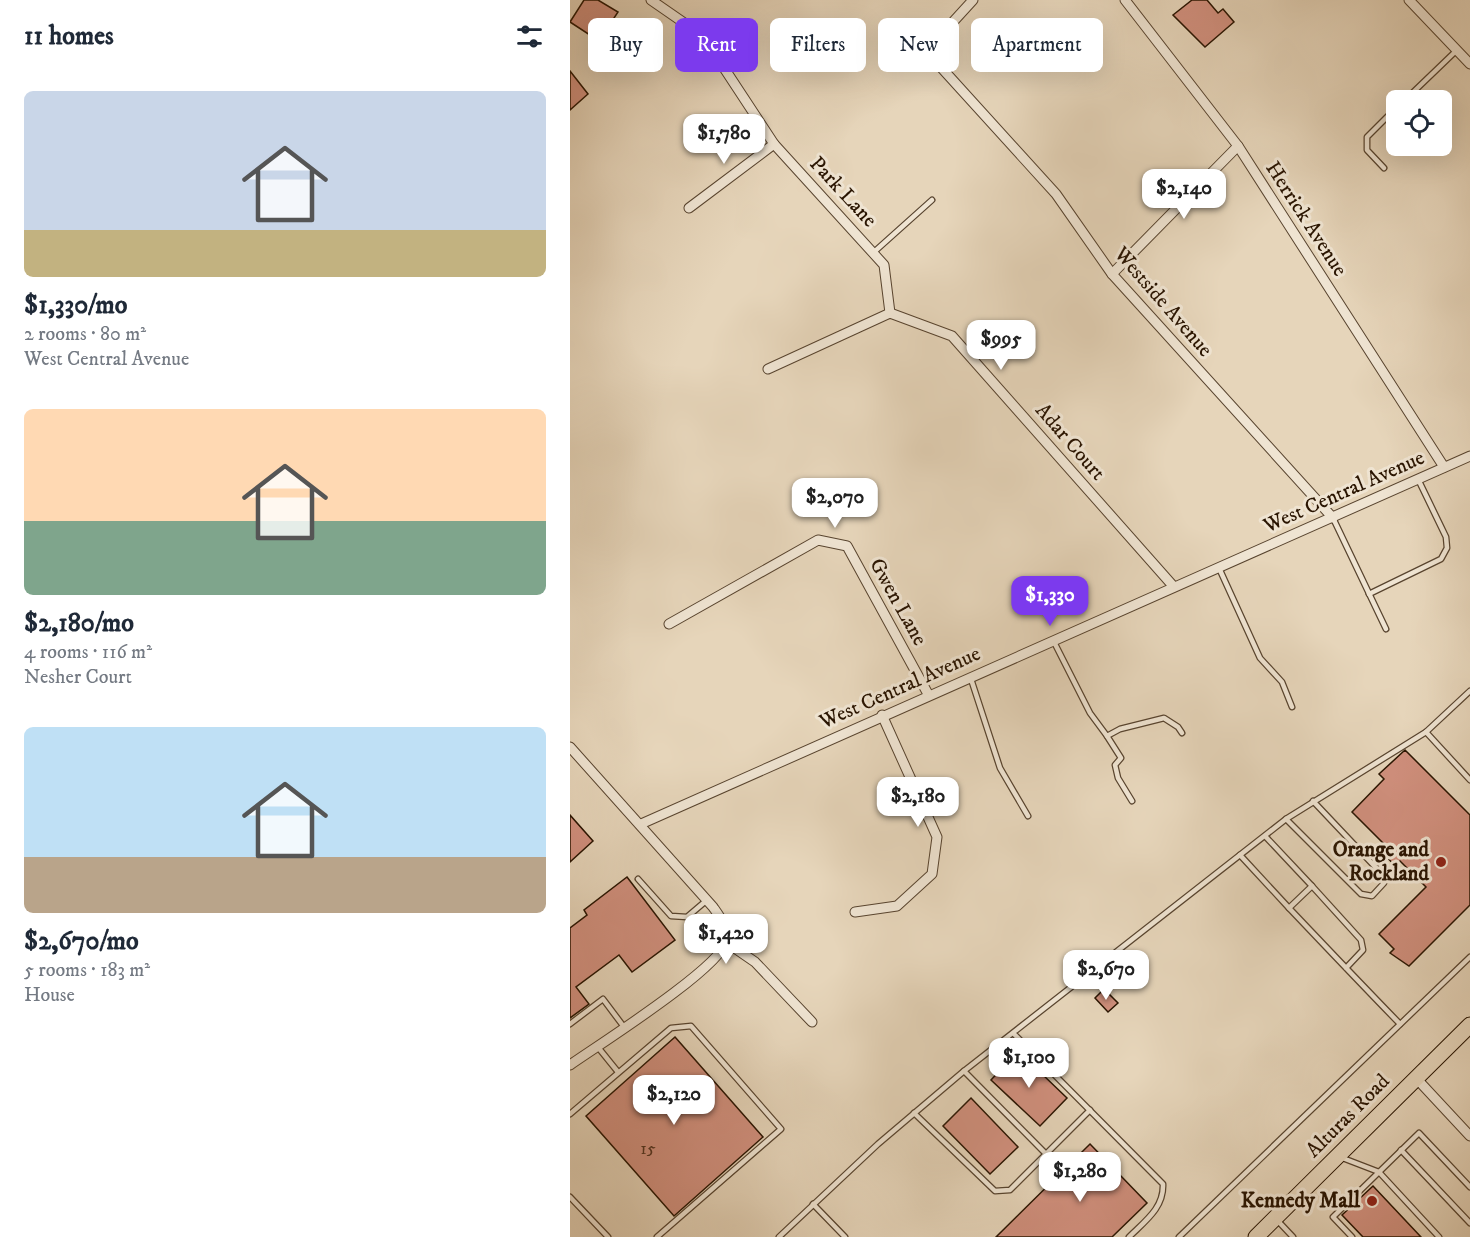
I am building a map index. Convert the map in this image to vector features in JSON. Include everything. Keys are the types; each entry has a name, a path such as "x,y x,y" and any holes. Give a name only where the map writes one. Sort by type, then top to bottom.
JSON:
{"main road":[{"name":"Alturas Road","path":"1256,1237 1470,1025"}],"street":[{"name":"Park Lane","path":"651,0 703,36 774,144 884,265 890,314"},
{"name":"Westside Avenue","path":"972,0 931,46 938,64 1056,194 1112,274 1333,518"},
{"name":"Herrick Avenue","path":"1125,0 1238,146 1443,467"},
{"path":"1409,0 1470,64"},
{"path":"689,208 774,144"},
{"path":"1112,274 1238,146"},
{"path":"768,369 890,314"},
{"name":"Adar Court","path":"890,314 952,336 1174,587"},
{"name":"West Central Avenue","path":"641,824 928,694 1470,456"},
{"name":"Gwen Lane","path":"669,624 818,540 847,546 928,694"},
{"path":"855,912 897,906 932,874 937,837 882,716"},
{"path":"570,747 707,900 726,927 726,942 717,955 662,1002 570,1065"},
{"path":"726,942 755,962 813,1022"},
{"path":"1416,1078 1470,1136"}],"lane":[{"path":"1415,90 1457,50"},
{"path":"1384,168 1367,150 1366,137 1386,118"},
{"path":"874,252 932,200"},
{"path":"1369,594 1441,558 1447,548 1446,537 1418,479"},
{"path":"1333,518 1386,630"},
{"path":"1219,568 1260,658 1282,682 1292,706"},
{"path":"1053,640 1090,713 1121,758 1114,765 1118,778 1132,801"},
{"path":"970,676 1000,768 1028,816"},
{"path":"779,1237 914,1113 964,1071 1286,819 1426,732 1470,691"},
{"path":"1107,736 1120,729 1164,718 1178,727 1182,734"},
{"path":"1426,732 1470,780"},
{"path":"1286,819 1361,894 1372,896 1384,883 1381,873 1312,801"},
{"path":"1264,836 1361,940 1363,950 1346,968"},
{"path":"1240,855 1400,1024"},
{"path":"638,879 671,916 687,917 707,900"},
{"path":"1289,908 1312,886"},
{"path":"1179,1237 1470,957"},
{"path":"570,1024 603,999 624,1028"},
{"path":"570,1114 671,1028 692,1026 781,1129 657,1237"},
{"path":"1014,1034 1163,1184 1163,1198 1155,1211 1129,1237"},
{"path":"597,1046 618,1072"},
{"path":"964,1071 1046,1154"},
{"path":"914,1113 995,1191 1010,1190 1090,1110"},
{"path":"1352,1237 1333,1217 1419,1133 1470,1187"},
{"path":"1401,1150 1470,1223"},
{"path":"1337,1156 1378,1172 1439,1237"},
{"path":"570,1197 608,1237"},
{"path":"813,1204 845,1237"},
{"path":"1275,1218 1293,1237"}],"building":[{"path":"584,0 598,0 618,12 614,18 588,18 588,34 570,22"},
{"path":"1192,0 1207,0 1218,13 1223,9 1234,22 1205,47 1173,15"},
{"path":"570,71 588,94 570,110"},
{"name":"Orange and Rockland","path":"1405,750 1470,815 1470,905 1409,966 1390,953 1394,949 1379,934 1426,887 1400,861 1395,866 1385,855 1390,850 1352,812 1384,779 1379,774"},
{"path":"570,815 593,841 570,862"},
{"path":"627,877 675,940 632,972 619,955 576,987 589,1004 570,1018 570,928 587,915 584,910"},
{"path":"1104,989 1118,1003 1108,1012 1095,998"},
{"path":"675,1037 763,1137 674,1216 586,1116"},
{"path":"1018,1051 1067,1098 1040,1126 991,1080"},
{"path":"971,1098 1018,1147 990,1174 943,1126"},
{"path":"1090,1144 1147,1203 1112,1237 996,1237"},
{"name":"Kennedy Mall","path":"1373,1186 1421,1237 1363,1237 1342,1215"}],"place":[{"name":"Orange and Rockland","path":"1441,862"},
{"name":"Kennedy Mall","path":"1372,1201"}]}
